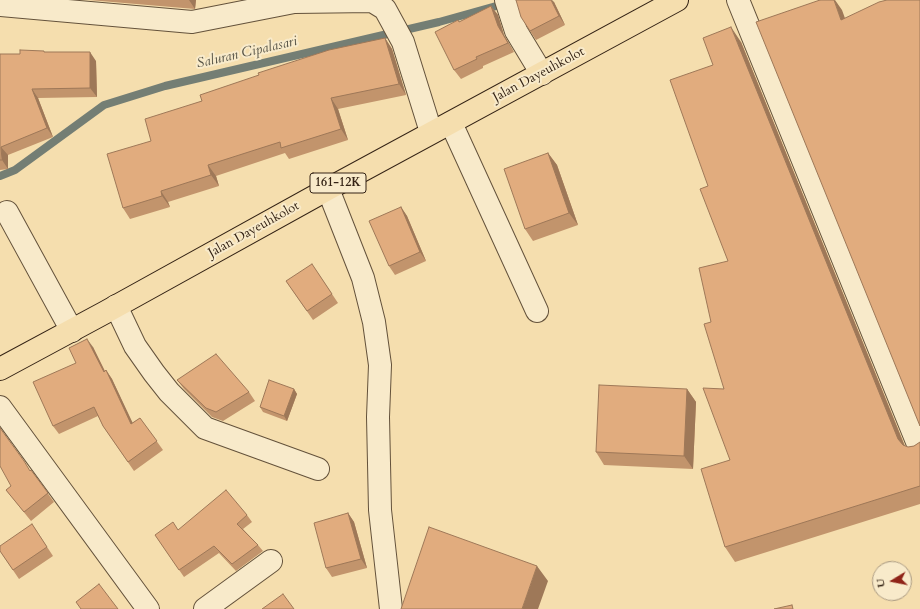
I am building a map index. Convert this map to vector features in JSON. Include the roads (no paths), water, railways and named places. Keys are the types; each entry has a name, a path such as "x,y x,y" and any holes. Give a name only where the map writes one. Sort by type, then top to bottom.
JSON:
{"main road":[{"name":"Jalan Dayeuhkolot","path":"0,369 72,331 431,132 451,123 677,0"}],"street":[{"path":"506,0 516,32 542,74"},
{"path":"738,0 920,449"},
{"path":"0,5 192,22 294,2 372,1 385,10 403,42 431,132"},
{"path":"451,123 537,311"},
{"path":"328,189 363,278 374,322 380,365 378,417 380,510 391,609"},
{"path":"7,212 72,331"},
{"path":"116,306 135,346 154,373 169,392 205,428 318,469"},
{"path":"0,407 148,609"},
{"path":"205,609 271,561"}],"waterway":[{"name":"Saluran Cipalasari","path":"0,176 15,170 104,105 165,86 439,22 518,0"}]}
